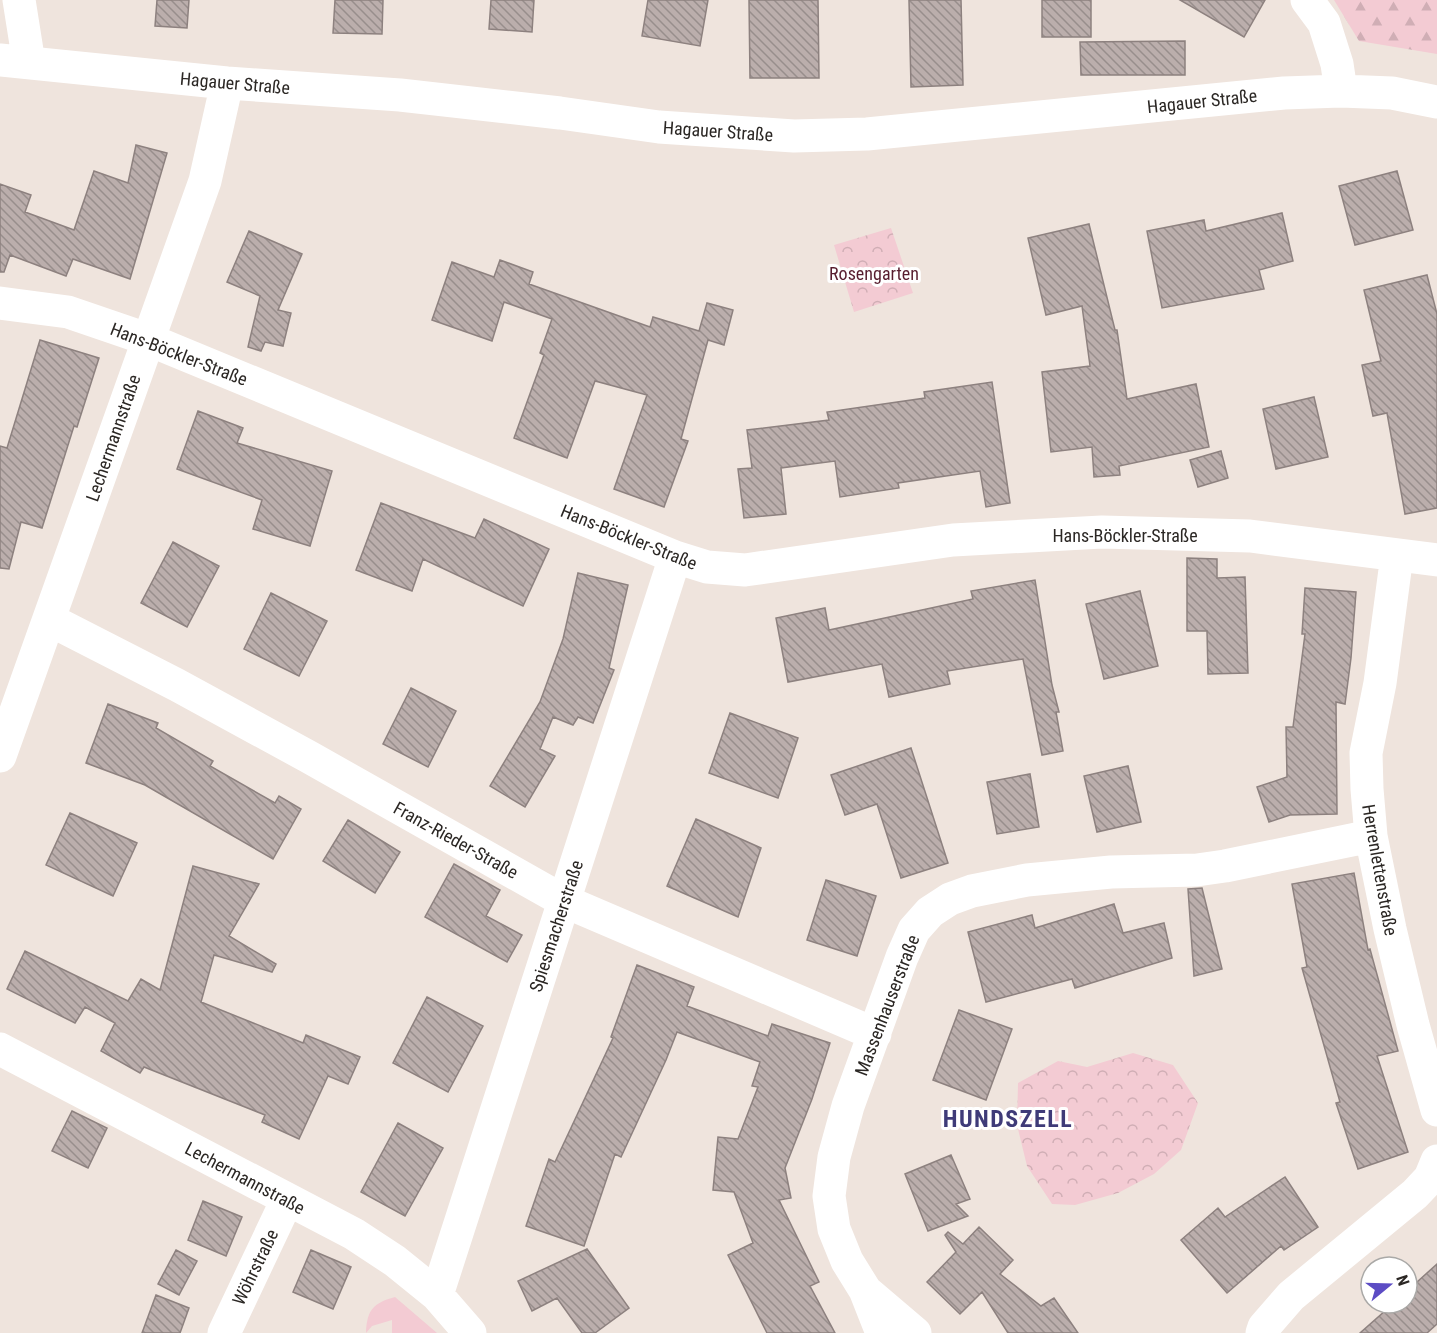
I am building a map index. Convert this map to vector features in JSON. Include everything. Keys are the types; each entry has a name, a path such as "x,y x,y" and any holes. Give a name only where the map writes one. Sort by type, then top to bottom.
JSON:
{"street":[{"path":"15,62 19,0"},
{"path":"1307,0 1324,23 1337,64 1341,91"},
{"name":"Hagauer Straße","path":"15,62 227,83 400,96 560,113 659,127 794,136 867,134 1272,94 1341,91 1392,93 1437,102"},
{"name":"Lechermannstraße","path":"0,756 50,620 147,339 205,182 227,83"},
{"name":"Hans-Böckler-Straße","path":"0,303 68,312 147,339 675,557 707,567 745,570 953,540 1102,532 1250,536 1437,560"},
{"name":"Herrenlettenstraße","path":"1397,555 1382,673 1366,753 1371,836 1413,1025 1437,1110"},
{"name":"Spiesmacherstraße","path":"437,1295 675,557"},
{"name":"Franz-Rieder-Straße","path":"50,620 299,752 564,901 874,1034"},
{"name":"Massenhauserstraße","path":"882,1333 865,1290 847,1262 834,1229 828,1196 834,1157 848,1106 902,957 914,930 930,912 950,899 972,891 1027,880 1111,872 1197,870 1371,836"},
{"name":"Lechermannstraße","path":"0,1049 354,1234 395,1261 437,1295 470,1333"},
{"path":"1262,1333 1264,1327 1291,1296 1415,1194 1430,1178 1437,1161"},
{"name":"Wöhrstraße","path":"224,1333 287,1200"},
{"name":"Massenhauserstraße","path":"865,1290 915,1333"}],"green space":[{"path":"1334,0 1437,0 1437,54 1359,41"},
{"name":"Rosengarten","path":"891,228 913,293 854,312 834,245"},
{"path":"1133,1053 1173,1065 1198,1103 1181,1150 1154,1174 1118,1193 1075,1205 1052,1204 1027,1166 1017,1125 1018,1083 1058,1061 1087,1067"},
{"path":"395,1297 437,1333 392,1333 392,1320 372,1326 366,1333 370,1313 376,1305"}],"building":[{"path":"157,0 189,0 187,28 155,26"},
{"path":"335,0 383,0 382,34 333,33"},
{"path":"491,0 534,0 532,32 489,29"},
{"path":"648,0 708,0 700,46 642,36"},
{"path":"749,0 818,0 819,78 750,78"},
{"path":"909,0 961,0 963,85 911,87"},
{"path":"1042,0 1091,0 1091,37 1042,37"},
{"path":"1180,0 1265,0 1244,37"},
{"path":"1185,41 1185,75 1081,75 1080,42"},
{"path":"136,145 167,153 130,279 73,259 66,276 10,255 4,272 0,272 0,184 31,195 25,212 74,230 94,171 128,183"},
{"path":"1397,171 1413,230 1355,245 1339,186"},
{"path":"1282,213 1293,261 1259,270 1264,289 1162,308 1147,231 1204,220 1206,231"},
{"path":"1089,224 1115,330 1117,330 1127,399 1196,384 1209,447 1119,466 1120,475 1094,477 1092,447 1051,452 1042,372 1090,366 1082,306 1046,315 1028,238"},
{"path":"249,231 302,254 278,310 291,313 283,346 265,342 261,351 248,347 260,296 227,282"},
{"path":"500,260 533,272 529,284 650,327 653,317 699,331 707,303 733,310 724,345 708,340 681,439 688,441 664,507 614,489 647,395 595,381 567,458 514,438 544,355 540,353 552,319 504,302 492,341 432,320 452,262 494,277"},
{"path":"1427,275 1437,314 1437,508 1405,514 1387,413 1373,416 1362,365 1381,361 1364,290"},
{"path":"40,340 99,358 77,427 74,426 42,528 21,522 9,569 0,568 0,446 7,448"},
{"path":"992,382 1010,503 986,507 980,471 898,483 899,488 840,497 835,461 781,468 786,514 744,518 738,469 752,468 747,430 829,420 827,412 925,398 924,392"},
{"path":"1314,397 1328,457 1276,469 1263,409"},
{"path":"198,411 243,428 237,443 332,471 310,546 253,529 262,500 177,469"},
{"path":"1221,451 1228,478 1198,487 1190,460"},
{"path":"381,503 475,538 484,519 549,549 523,606 423,559 412,591 356,570"},
{"path":"173,542 219,566 187,627 141,603"},
{"path":"1187,558 1217,559 1217,578 1245,577 1248,673 1208,674 1207,631 1187,631"},
{"path":"578,573 628,585 609,668 614,670 593,723 578,717 573,725 553,717 540,749 555,756 525,807 490,786 540,702 563,639"},
{"path":"1035,580 1052,685 1059,712 1056,712 1063,751 1042,755 1023,659 947,671 950,684 889,697 882,664 788,682 776,618 825,608 829,630 973,599 971,591"},
{"path":"1305,588 1356,592 1345,704 1336,702 1337,814 1290,815 1269,822 1257,787 1287,777 1286,727 1293,727 1305,634 1302,634"},
{"path":"1140,591 1158,666 1104,679 1086,604"},
{"path":"271,593 327,621 299,676 244,649"},
{"path":"411,688 456,711 428,767 383,744"},
{"path":"108,704 158,723 156,728 213,761 210,766 275,803 279,796 301,809 273,859 145,785 86,763"},
{"path":"730,713 798,738 778,798 709,773"},
{"path":"911,748 948,863 901,878 877,804 845,815 831,775"},
{"path":"1128,766 1141,822 1097,832 1084,776"},
{"path":"1030,774 1039,827 997,834 987,782"},
{"path":"70,813 137,843 113,896 46,865"},
{"path":"696,819 761,848 738,917 667,886"},
{"path":"348,820 400,852 375,893 323,861"},
{"path":"454,864 500,890 486,916 522,935 507,962 425,917"},
{"path":"193,866 259,884 229,936 276,964 272,972 214,955 201,1002 303,1043 306,1035 360,1057 348,1084 328,1076 299,1139 262,1122 265,1115 144,1067 140,1073 101,1051 115,1023 85,1007 75,1023 7,989 25,951 128,1001 141,979 160,990"},
{"path":"1354,873 1368,950 1370,949 1398,1051 1377,1056 1408,1152 1358,1169 1336,1103 1340,1102 1302,968 1307,967 1292,884"},
{"path":"826,880 876,896 857,956 807,940"},
{"path":"1202,888 1222,969 1194,976 1188,889"},
{"path":"1114,904 1123,933 1164,923 1172,958 1075,988 1072,979 986,1002 968,932 1032,915 1035,928"},
{"path":"637,965 694,987 687,1006 768,1036 772,1024 830,1043 812,1099 785,1168 791,1198 779,1200 819,1282 810,1286 835,1333 767,1333 728,1255 753,1243 734,1192 713,1190 718,1137 738,1139 758,1087 752,1086 760,1062 677,1032 621,1157 615,1154 584,1246 526,1226 549,1159 555,1162 613,1038 611,1037"},
{"path":"427,997 483,1026 448,1092 393,1063"},
{"path":"959,1010 1012,1029 986,1100 933,1080"},
{"path":"72,1111 107,1128 88,1168 52,1151"},
{"path":"398,1123 443,1148 405,1216 361,1192"},
{"path":"951,1155 970,1199 956,1204 968,1216 928,1231 905,1174"},
{"path":"1285,1177 1318,1227 1284,1250 1281,1246 1227,1293 1181,1240 1218,1208 1225,1217"},
{"path":"203,1201 242,1217 226,1256 188,1240"},
{"path":"979,1227 1013,1260 1000,1274 1041,1306 1054,1298 1078,1333 1008,1333 982,1292 960,1314 927,1282 956,1252 945,1235 948,1232 963,1244"},
{"path":"587,1249 629,1308 595,1333 582,1333 557,1298 532,1311 518,1281"},
{"path":"176,1250 197,1261 179,1295 158,1284"},
{"path":"311,1250 351,1267 333,1309 293,1292"},
{"path":"1437,1264 1437,1324 1427,1333 1360,1333 1380,1315 1419,1315 1419,1280"},
{"path":"156,1295 189,1308 180,1333 142,1333"}],"district":[{"name":"HUNDSZELL","path":"1008,1119"}]}
